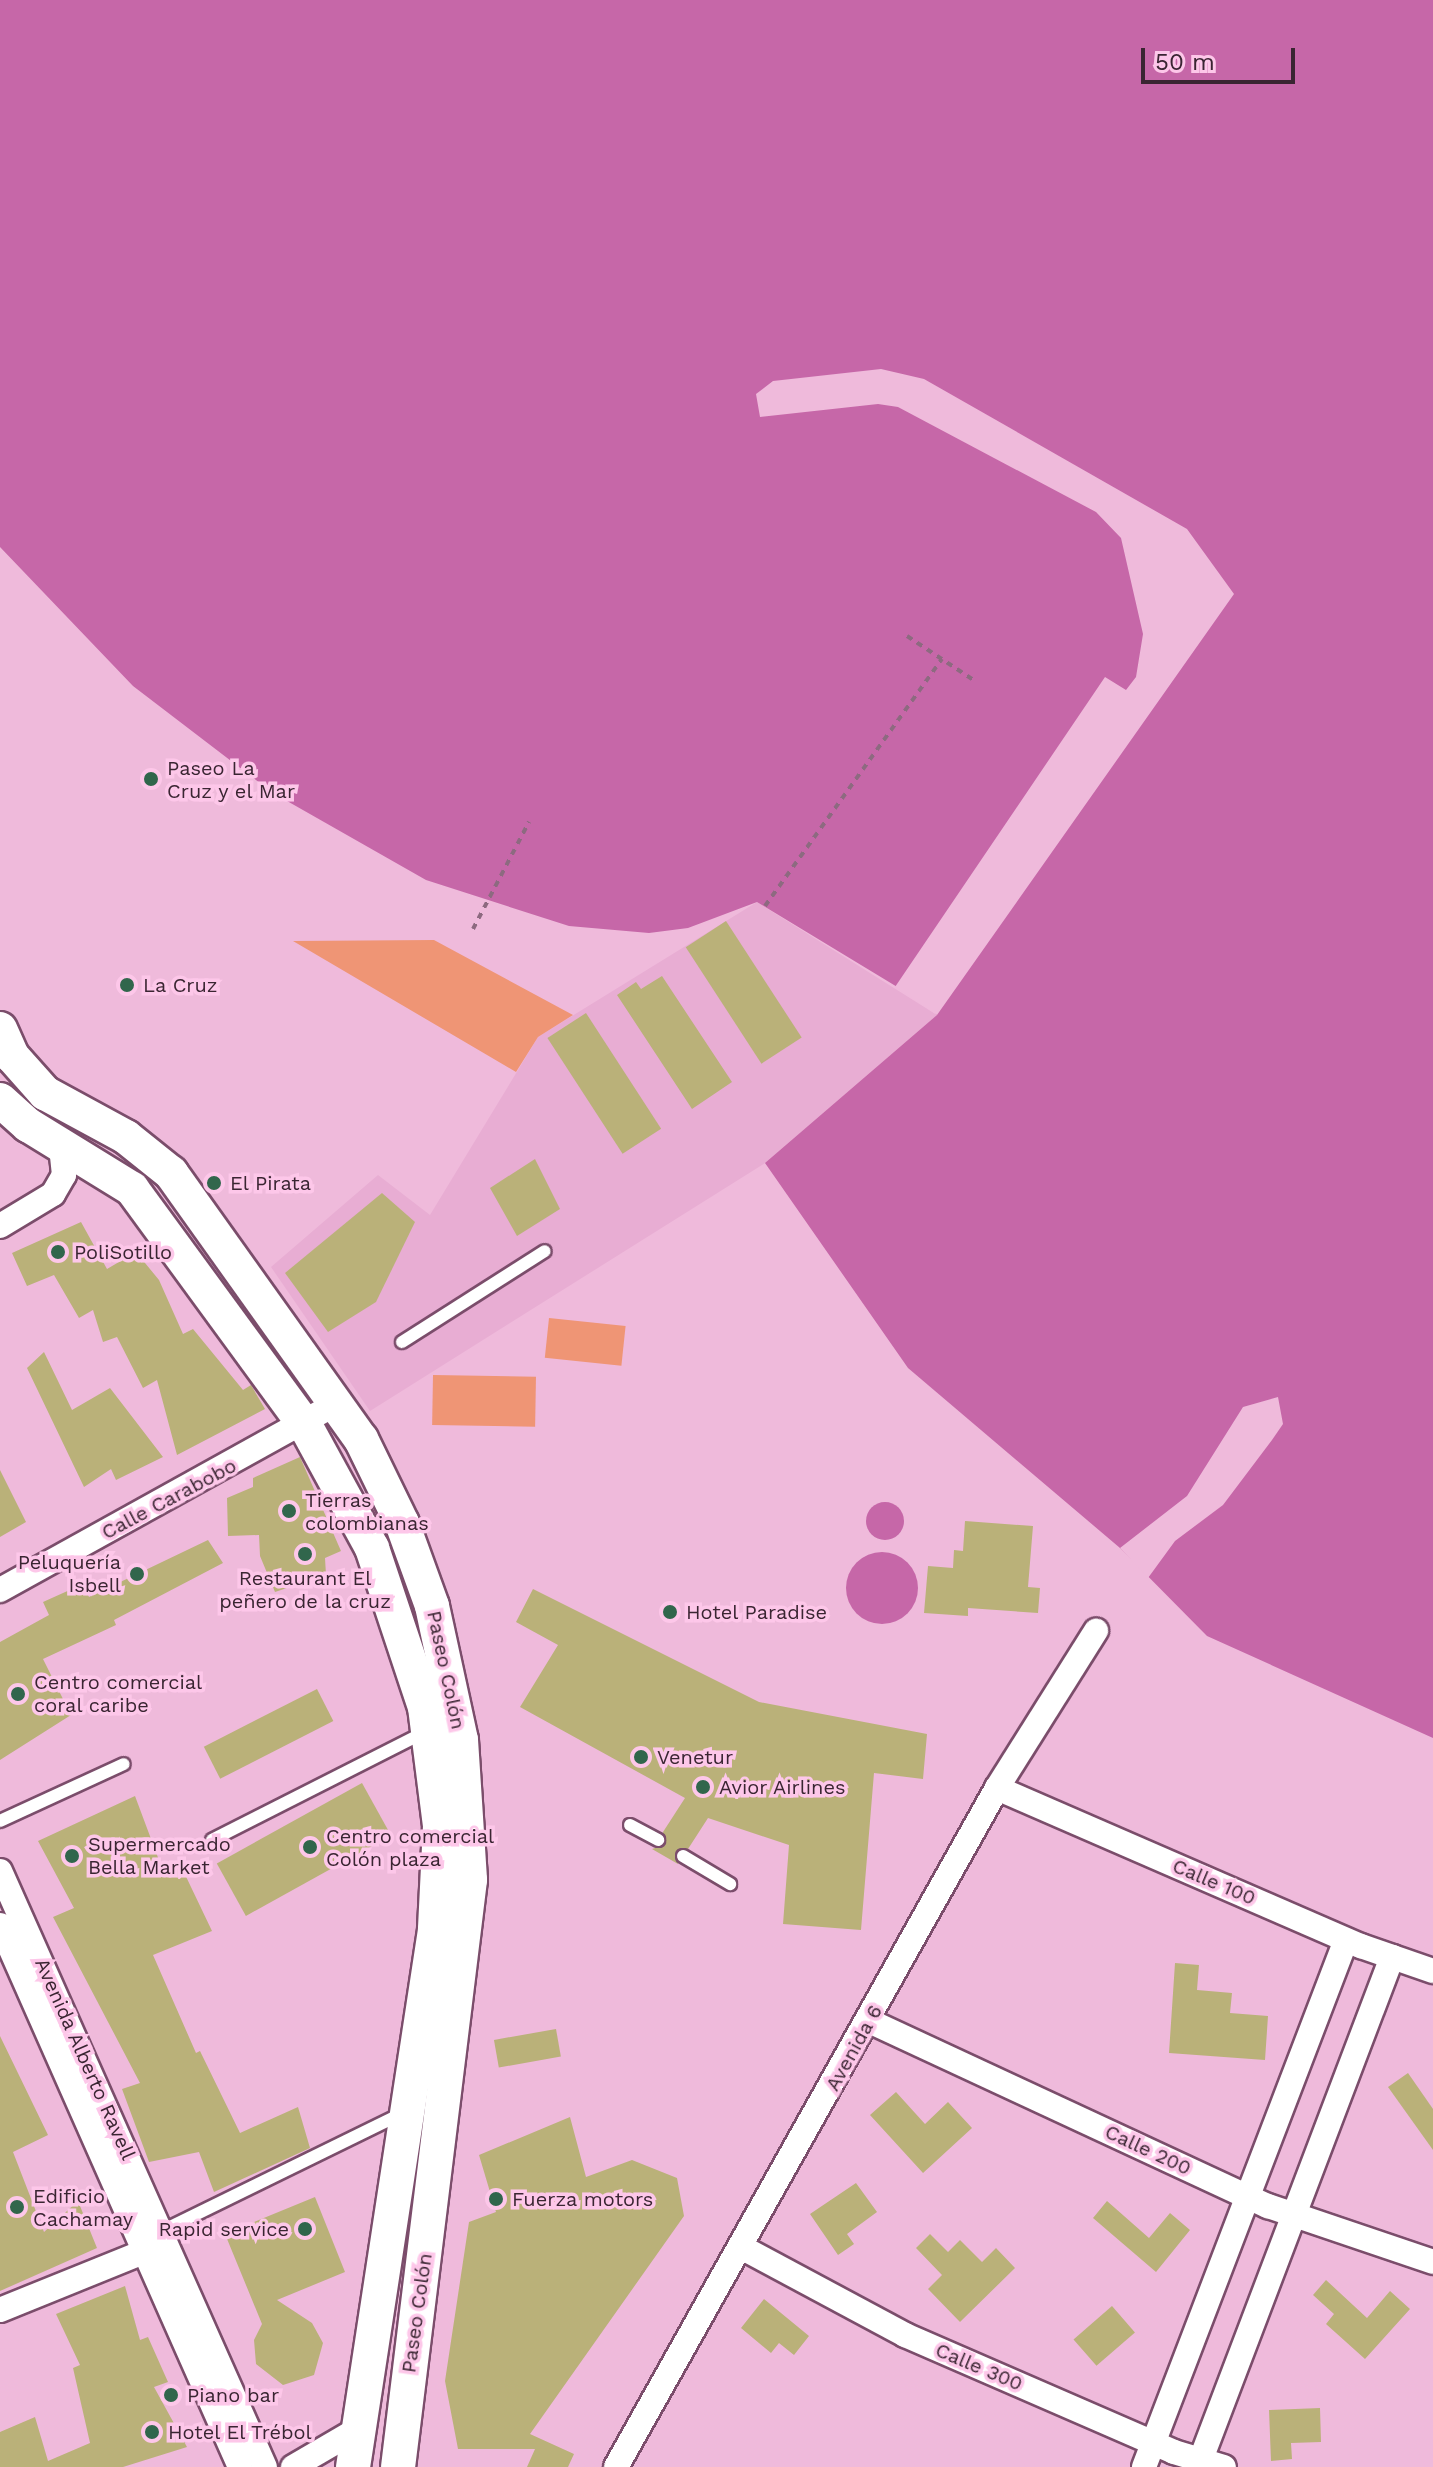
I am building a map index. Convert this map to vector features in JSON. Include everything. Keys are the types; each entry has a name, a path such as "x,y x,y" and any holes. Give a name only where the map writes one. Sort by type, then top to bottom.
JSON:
{"street":[{"name":"Paseo Colón","path":"0,1029 12,1056 45,1093 151,1153 171,1173 335,1404 367,1452 415,1555 455,1701 451,1779 435,1930 353,2467"},
{"name":"Paseo Colón","path":"0,1100 61,1145 121,1179 305,1425 372,1548 404,1630 430,1730 451,1779 470,1838 465,1942 398,2467"},
{"path":"0,1226 53,1194 64,1175 61,1145"},
{"path":"121,1179 151,1153"},
{"name":"Calle Carabobo","path":"0,1590 305,1425 335,1404"},
{"name":"Avenida 6","path":"624,2464 997,1788 1096,1631"},
{"name":"Calle 100","path":"997,1788 1346,1940 1433,1971"},
{"name":"Avenida Alberto Ravell","path":"0,1871 18,1962 162,2231 265,2467"},
{"name":"Avenida Alberto Ravell","path":"0,1925 240,2467"},
{"path":"1144,2467 1346,1940"},
{"path":"1207,2465 1294,2215 1392,1957"},
{"name":"Calle 200","path":"869,2021 1248,2196 1294,2215 1433,2262"},
{"path":"0,2310 146,2251 162,2231"},
{"name":"Calle 300","path":"743,2248 905,2335 1207,2465"},
{"path":"293,2467 360,2428"}],"lane":[{"path":"402,1342 545,1251"},
{"path":"212,1840 430,1730"},
{"path":"0,1821 124,1764"},
{"path":"630,1825 658,1840"},
{"path":"683,1856 730,1884"},
{"path":"162,2231 407,2111"}],"path":[{"path":"907,636 975,681"},
{"path":"765,906 942,659"},
{"path":"473,929 529,822"}],"shaded area":[{"path":"0,0 1433,0 1433,1738 1207,1636 1120,1548 908,1368 765,1163 937,1015 927,1005 757,902 688,928 649,933 569,926 426,880 273,793 133,686 0,547"},
{"path":"757,902 937,1015 765,1163 370,1411 271,1267 378,1175 430,1215 538,1037"},
{"path":"434,940 573,1015 538,1037 516,1072 293,941"},
{"path":"549,1318 626,1326 621,1366 545,1358"},
{"path":"433,1375 536,1377 535,1427 432,1425"},
{"path":"885,1502 898,1508 904,1521 898,1534 885,1540 872,1534 866,1521 872,1508"},
{"path":"882,1552 902,1558 912,1568 918,1588 912,1608 902,1618 882,1624 862,1618 852,1608 846,1588 852,1568 862,1558"}],"pier":[{"path":"881,369 924,379 1187,529 1234,594 937,1015 895,987 1105,677 1126,690 1136,677 1143,634 1121,538 1096,512 898,407 878,404 760,417 756,394 773,381"},
{"path":"1278,1397 1283,1424 1272,1440 1223,1505 1175,1541 1148,1578 1120,1548 1187,1496 1243,1407"}],"building":[{"path":"726,921 802,1038 761,1064 686,947"},
{"path":"662,976 732,1082 692,1109 617,995 636,982 641,989"},
{"path":"586,1013 661,1129 623,1154 547,1038"},
{"path":"535,1159 560,1209 517,1236 490,1188"},
{"path":"382,1193 415,1222 376,1302 328,1332 285,1273"},
{"path":"81,1222 107,1269 136,1252 159,1280 183,1334 193,1329 243,1390 251,1385 265,1409 177,1455 157,1380 143,1388 117,1337 103,1342 93,1310 79,1318 54,1275 27,1286 12,1253"},
{"path":"44,1352 72,1410 110,1388 163,1457 116,1480 111,1469 84,1487 27,1368"},
{"path":"300,1457 341,1551 325,1558 326,1575 275,1592 260,1556 259,1535 228,1536 227,1498 253,1487 253,1478"},
{"path":"0,1470 26,1522 0,1537"},
{"path":"965,1521 1033,1526 1028,1587 1040,1588 1038,1613 968,1608 968,1616 924,1613 928,1566 953,1568 954,1550 963,1551"},
{"path":"208,1540 223,1563 114,1620 116,1625 43,1659 71,1715 0,1760 0,1642 49,1615 43,1602 83,1584 89,1597"},
{"path":"533,1589 759,1702 927,1734 923,1779 874,1773 861,1930 783,1924 789,1845 708,1818 688,1849 676,1851 678,1864 652,1849 665,1845 663,1832 685,1798 520,1707 558,1645 516,1622"},
{"path":"317,1689 333,1721 220,1779 204,1747"},
{"path":"362,1783 391,1835 246,1916 217,1863"},
{"path":"135,1796 163,1871 180,1864 212,1931 153,1955 196,2053 200,2051 240,2133 298,2107 310,2148 214,2192 199,2152 149,2162 122,2089 140,2083 53,1917 74,1908 38,1841"},
{"path":"1175,1963 1199,1965 1197,1990 1232,1993 1230,2013 1268,2016 1265,2060 1169,2053"},
{"path":"556,2029 561,2057 499,2068 494,2040"},
{"path":"0,2036 48,2135 13,2152 44,2232 78,2201 97,2248 0,2291"},
{"path":"1408,2073 1433,2109 1433,2150 1388,2087"},
{"path":"896,2092 925,2124 948,2102 972,2128 923,2173 870,2115"},
{"path":"570,2117 586,2177 632,2160 677,2178 684,2216 530,2434 574,2454 568,2467 527,2467 535,2449 458,2449 445,2381 469,2222 496,2212 479,2155"},
{"path":"856,2183 877,2212 847,2234 854,2244 838,2255 810,2214"},
{"path":"315,2197 345,2272 277,2300 312,2323 323,2343 314,2375 283,2385 256,2364 254,2340 262,2324 225,2234"},
{"path":"1107,2201 1149,2238 1170,2213 1190,2230 1156,2272 1093,2218"},
{"path":"930,2234 948,2252 960,2240 982,2262 996,2248 1015,2268 960,2322 928,2289 942,2275 916,2248"},
{"path":"1326,2280 1367,2318 1390,2291 1410,2309 1365,2359 1326,2324 1334,2314 1313,2295"},
{"path":"125,2286 140,2340 148,2337 168,2382 154,2387 187,2447 123,2467 0,2467 0,2432 35,2417 48,2461 90,2443 73,2368 80,2365 56,2314"},
{"path":"764,2299 809,2336 794,2355 779,2343 771,2353 741,2328"},
{"path":"1112,2306 1135,2332 1096,2366 1074,2339"},
{"path":"1320,2408 1321,2442 1291,2443 1292,2459 1271,2461 1269,2410"}],"place":[{"name":"Paseo La Cruz y el Mar","path":"151,779"},
{"name":"La Cruz","path":"127,985"},
{"name":"El Pirata","path":"214,1183"},
{"name":"PoliSotillo","path":"58,1252"},
{"name":"Tierras colombianas","path":"289,1511"},
{"name":"Restaurant El peñero de la cruz","path":"305,1554"},
{"name":"Peluquería Isbell","path":"137,1574"},
{"name":"Hotel Paradise","path":"670,1612"},
{"name":"Centro comercial coral caribe","path":"18,1694"},
{"name":"Venetur","path":"641,1757"},
{"name":"Avior Airlines","path":"703,1787"},
{"name":"Centro comercial Colón plaza","path":"310,1847"},
{"name":"Supermercado Bella Market","path":"72,1856"},
{"name":"Fuerza motors","path":"496,2199"},
{"name":"Edificio Cachamay","path":"17,2207"},
{"name":"Rapid service","path":"305,2229"},
{"name":"Piano bar","path":"171,2395"},
{"name":"Hotel El Trébol","path":"152,2432"}]}
